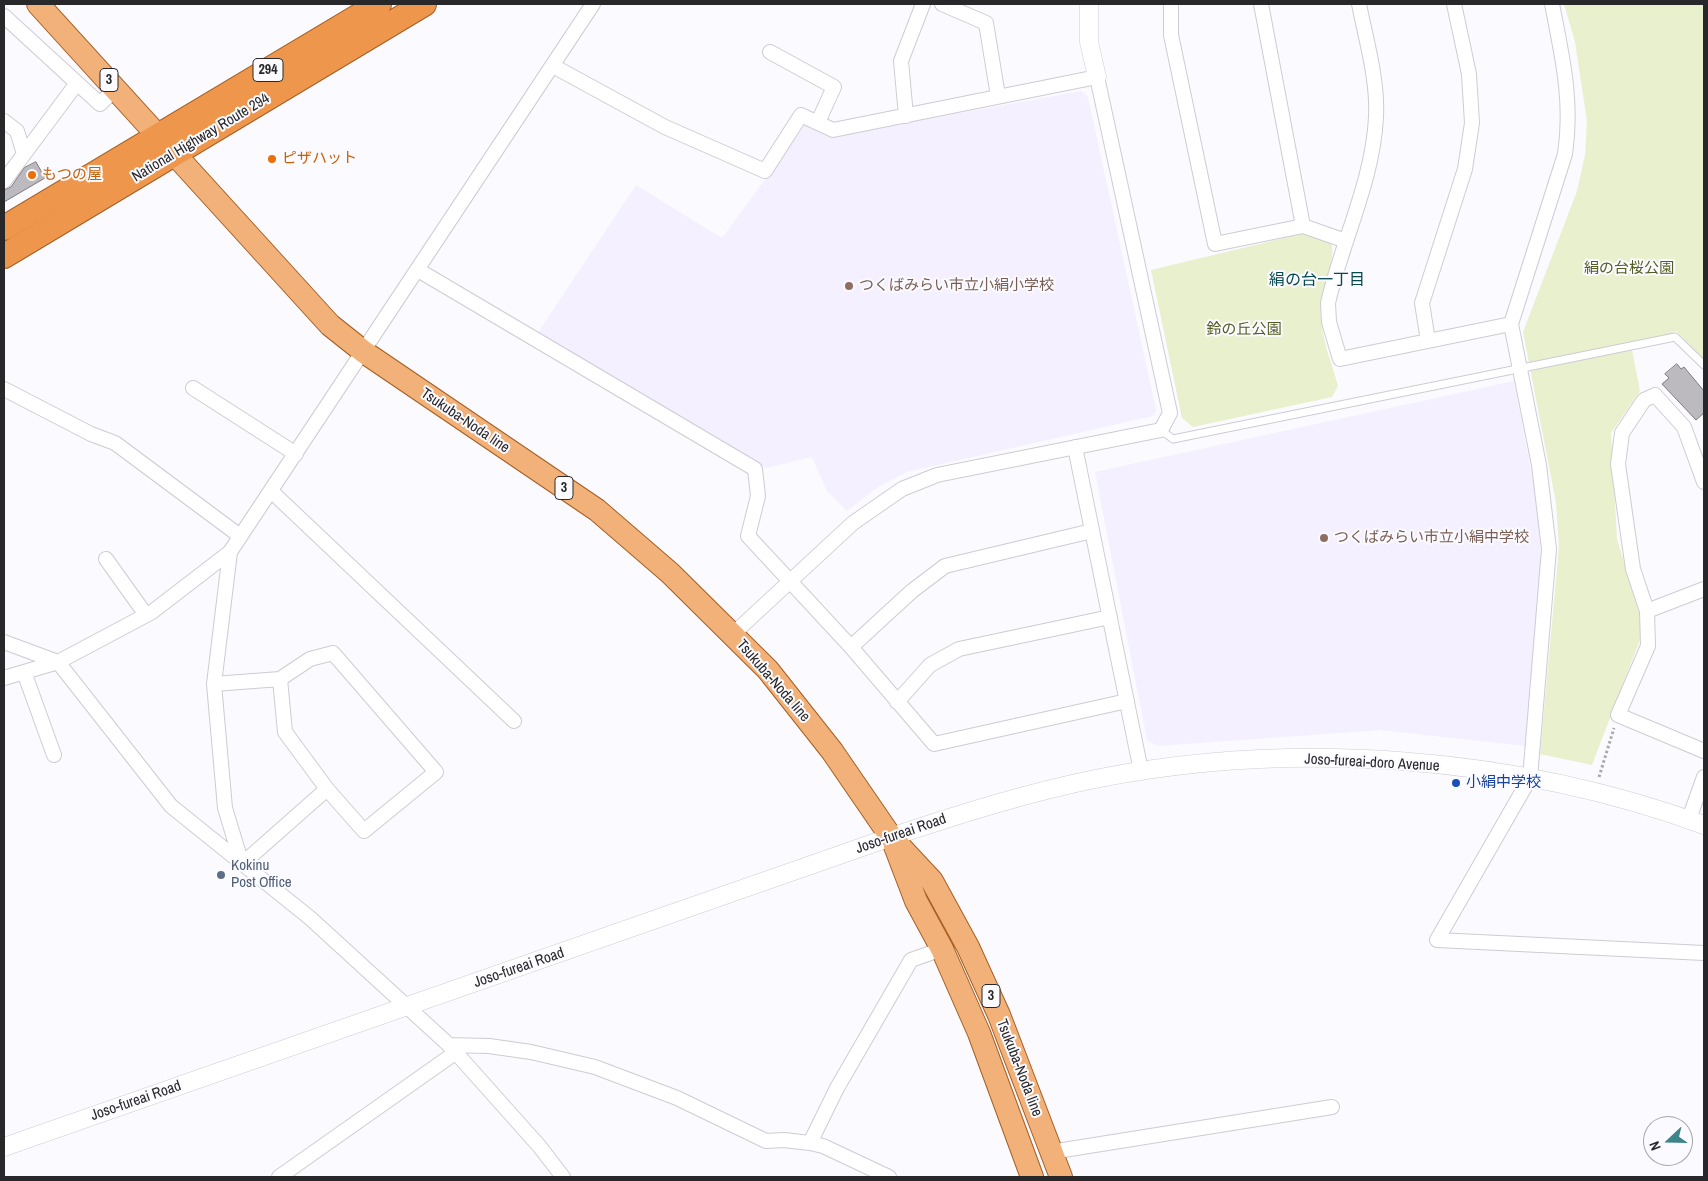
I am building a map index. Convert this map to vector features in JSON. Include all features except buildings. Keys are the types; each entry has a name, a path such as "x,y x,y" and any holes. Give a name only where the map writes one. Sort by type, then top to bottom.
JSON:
{"highway":[{"name":"National Highway Route 294","path":"4,228 379,4"},
{"name":"National Highway Route 294","path":"4,256 424,4"}],"main road":[{"name":"Tsukuba-Noda line","path":"38,4 330,325 364,352 597,510 670,573 768,670 807,718 891,836 932,881 968,947 999,1015 1057,1167"},
{"name":"Tsukuba-Noda line","path":"891,836 910,888 942,950 979,1034 1032,1177"}],"street":[{"path":"4,678 58,662 146,616 230,552 593,4"},
{"path":"906,116 901,61 923,4"},
{"path":"942,4 986,23 998,96"},
{"path":"732,635 788,581 853,523 902,489 937,475 1161,430 1170,413 1089,42 1089,4"},
{"path":"1171,4 1171,35 1215,244 1303,226 1346,241"},
{"path":"1261,4 1303,226"},
{"path":"1358,4 1373,75 1376,116 1372,155 1328,303 1329,322 1340,359 1511,324"},
{"path":"1428,341 1422,303 1465,169 1472,123 1469,74 1454,4"},
{"path":"1552,4 1568,90 1570,125 1565,154 1511,324 1524,369 1539,465 1549,549 1530,778 1437,940 1704,953"},
{"path":"4,16 100,104 116,88"},
{"path":"770,52 834,87 818,122"},
{"path":"553,66 665,126 765,171 801,115 833,130 1097,76"},
{"path":"4,181 77,83"},
{"path":"4,121 17,131 24,154"},
{"path":"418,270 755,469 758,496 748,536 788,581 851,646 896,702 934,744 1126,701"},
{"path":"193,388 296,454"},
{"path":"4,389 91,434 115,443 240,536"},
{"path":"1704,482 1684,427 1655,395 1644,400 1622,433 1618,464 1634,569 1647,611 1648,646 1618,715 1704,751"},
{"path":"1075,447 1141,771"},
{"path":"271,491 514,721"},
{"path":"851,646 912,591 944,566 1092,531"},
{"path":"230,552 214,684 225,808 242,864"},
{"path":"106,559 146,616"},
{"path":"1647,611 1704,589"},
{"path":"896,702 930,665 959,649 1110,617"},
{"path":"4,642 58,662 171,806 310,918 408,1006 452,1049 540,1147 563,1177"},
{"path":"214,684 280,679 310,659 333,653 436,772 364,831 327,789 285,732 280,679"},
{"path":"24,672 54,755"},
{"name":"Joso-fureai-doro Avenue","path":"1141,771 1220,763 1352,760 1425,764 1530,778 1595,792 1696,822"},
{"name":"Joso-fureai Road","path":"4,1147 891,836 1051,788 1141,771"},
{"path":"1696,822 1704,776"},
{"path":"242,864 327,789"},
{"path":"810,1144 837,1088 911,960 942,950"},
{"path":"278,1177 452,1049 489,1046 531,1052 595,1067 677,1098 766,1141 784,1140 822,1146 889,1177"},
{"path":"1057,1167 1332,1107"}],"lane":[{"path":"1161,430 1173,439 1586,357 1675,337 1704,365"}],"path":[{"path":"1595,792 1618,715"}],"shaded area":[{"name":"つくばみらい市立小絹小学校","path":"1081,91 1088,97 1156,410 1153,416 907,472 878,487 847,511 827,491 812,457 766,468 537,334 636,185 722,238 805,125 828,137"},
{"name":"つくばみらい市立小絹中学校","path":"1514,381 1538,507 1541,568 1525,746 1380,730 1158,746 1147,740 1095,472"}],"green space":[{"name":"絹の台桜公園","path":"1564,4 1704,4 1704,360 1676,331 1632,350 1640,391 1611,433 1617,539 1642,623 1641,637 1592,765 1540,754 1559,547 1556,503 1523,332 1577,191 1585,155 1587,121 1575,42"},
{"name":"鈴の丘公園","path":"1305,233 1331,242 1332,256 1322,298 1321,316 1326,346 1338,386 1332,397 1193,427 1182,418 1151,270"}],"place":[{"name":"ピザハット","path":"272,159"},
{"name":"もつの屋","path":"32,175"},
{"name":"つくばみらい市立小絹小学校","path":"849,286"},
{"name":"つくばみらい市立小絹中学校","path":"1324,538"},
{"name":"小絹中学校","path":"1456,783"},
{"name":"Kokinu Post Office","path":"221,875"}],"district":[{"name":"絹の台一丁目","path":"1317,281"}]}
